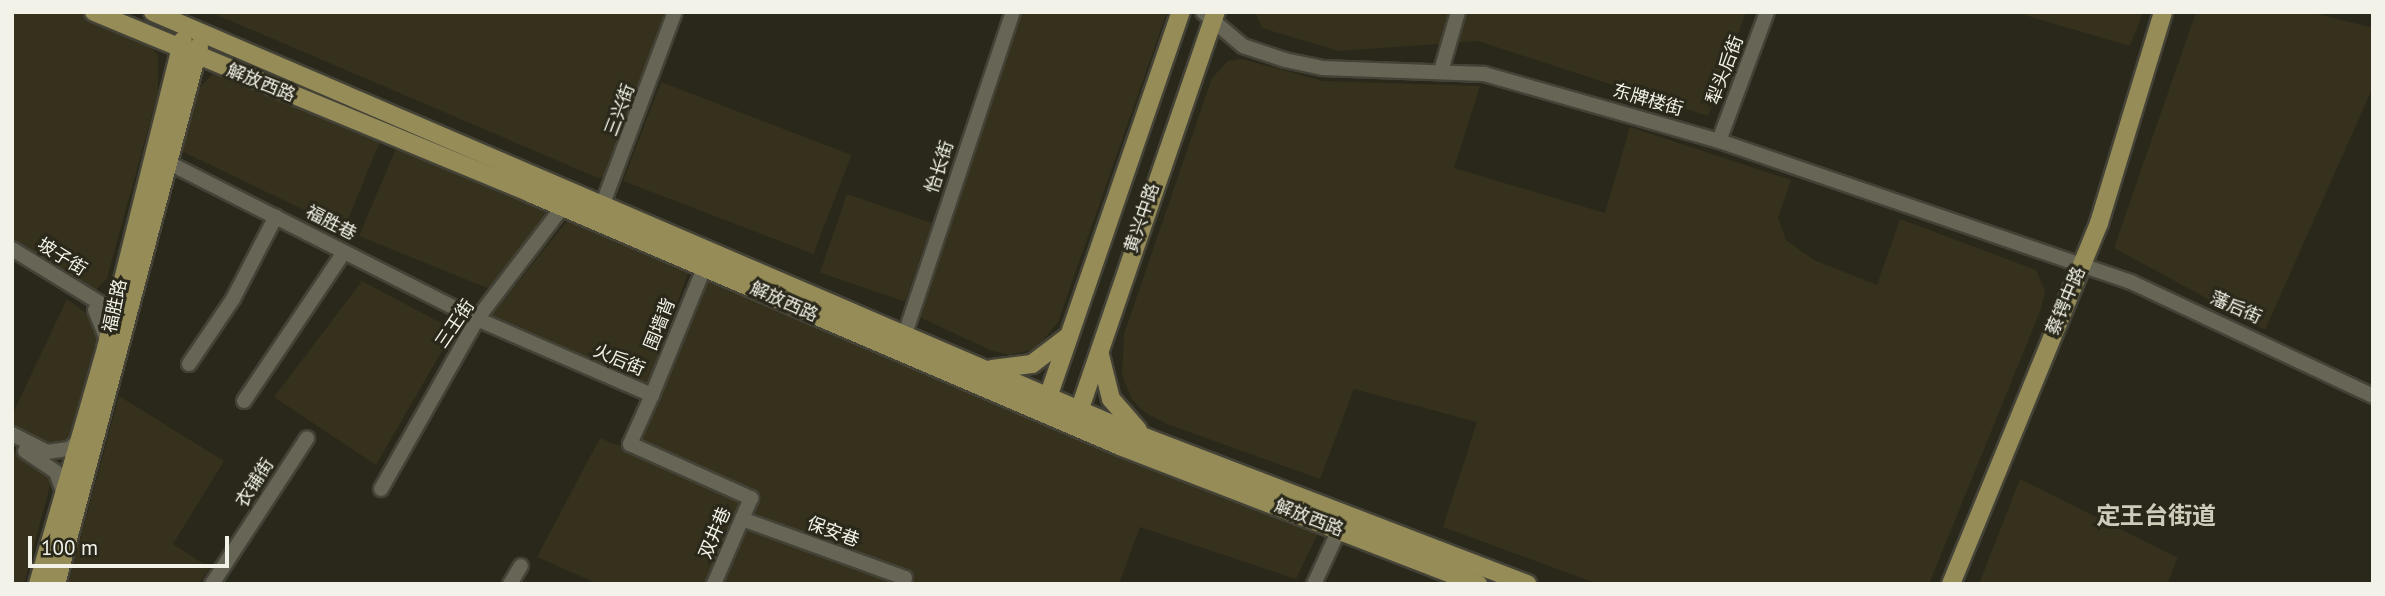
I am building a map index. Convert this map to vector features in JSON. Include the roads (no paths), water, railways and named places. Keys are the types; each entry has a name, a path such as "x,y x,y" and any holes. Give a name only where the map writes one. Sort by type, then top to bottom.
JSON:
{"main road":[{"name":"解放西路","path":"94,12 704,268 1045,405 1455,580 1478,584"},
{"name":"解放西路","path":"153,12 575,190 905,334 982,368 1045,405"},
{"name":"黄兴中路","path":"1045,405 1181,12"},
{"name":"蔡锷中路","path":"1951,584 2099,223 2163,12"},
{"name":"黄兴中路","path":"1076,418 1210,16"},
{"name":"福胜路","path":"56,584 118,285 195,30"},
{"path":"142,33 162,51 179,85 202,69 221,67"},
{"name":"福胜路","path":"38,584 63,491 81,439 107,340 111,314 167,162 179,85"},
{"path":"982,368 1002,370 1032,364 1056,350 1072,329"},
{"path":"1102,342 1102,370 1111,399 1130,424 1153,440"},
{"name":"解放西路","path":"1076,418 1153,440 1527,584"}],"street":[{"name":"三兴街","path":"597,221 675,12"},
{"name":"怡长街","path":"905,334 1013,12"},
{"path":"1441,71 1458,12"},
{"name":"犁头后街","path":"1719,141 1768,12"},
{"name":"东牌楼街","path":"1210,16 1243,46 1302,64 1441,71 1502,78 1719,141 2079,267"},
{"name":"福胜巷","path":"167,162 477,320"},
{"name":"三王街","path":"381,489 477,320 575,190"},
{"path":"189,364 233,299 276,216"},
{"name":"坡子街","path":"12,249 111,314"},
{"path":"244,401 344,252"},
{"name":"坡子街","path":"12,259 111,314"},
{"name":"藩后街","path":"2079,267 2179,303 2373,396"},
{"name":"围墙背","path":"652,396 704,268"},
{"path":"111,314 104,297 118,285"},
{"name":"火后街","path":"477,320 652,396 630,444 751,498"},
{"path":"12,434 47,452 69,449 81,439"},
{"name":"衣铺街","path":"212,584 307,438"},
{"path":"12,443 51,467 63,491"},
{"name":"双井巷","path":"714,584 751,498"},
{"name":"保安巷","path":"742,520 905,578 903,584"},
{"path":"1314,584 1339,530"},
{"path":"510,584 521,566"}],"district":[{"name":"定王台街道","path":"2156,516"}]}
